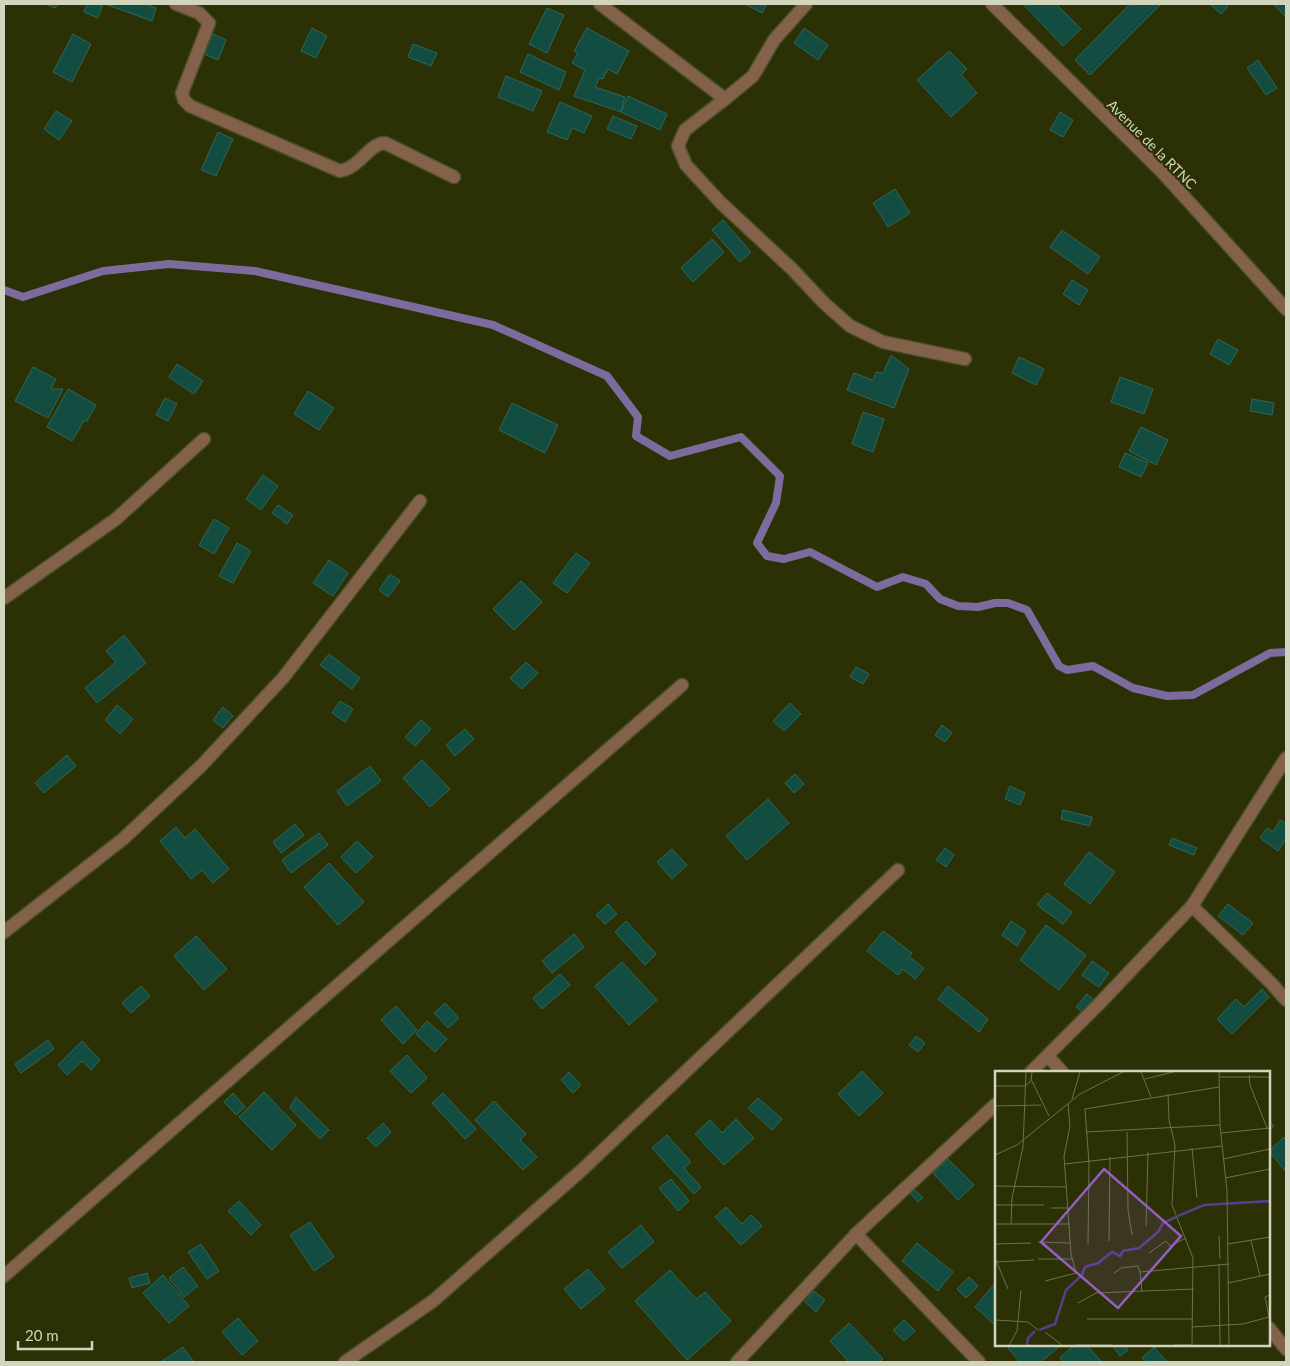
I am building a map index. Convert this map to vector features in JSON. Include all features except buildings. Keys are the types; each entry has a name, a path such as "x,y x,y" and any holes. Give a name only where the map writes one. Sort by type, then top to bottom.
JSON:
{"street":[{"path":"176,4 198,13 209,23 182,93 184,100 190,106 340,171 349,169 362,160 375,145 385,142 454,177"},
{"path":"600,4 725,99"},
{"path":"806,4 774,40 753,76 684,130 678,146 686,165 721,203 850,326 883,342 965,359"},
{"name":"Avenue de la RTNC","path":"992,4 1162,172 1286,310"},
{"path":"4,598 116,519 204,439"},
{"path":"4,932 123,839 201,766 283,678 420,501"},
{"path":"4,1276 682,684"},
{"path":"1032,1071 1192,906 1286,758"},
{"path":"345,1362 432,1301 561,1188 898,870"},
{"path":"1192,906 1286,1000"},
{"path":"1048,1056 1061,1071"},
{"path":"737,1362 856,1234 995,1105"},
{"path":"856,1234 979,1362"},
{"path":"1270,1329 1286,1349"}],"waterway":[{"path":"4,290 23,297 103,271 169,264 255,271 493,325 607,376 638,417 636,436 670,456 741,437 780,476 776,503 757,543 767,556 784,559 810,552 877,587 903,577 926,584 940,599 958,606 978,607 995,603 1008,603 1027,610 1059,666 1067,670 1093,666 1133,688 1167,696 1193,695 1270,653 1286,652"}]}
